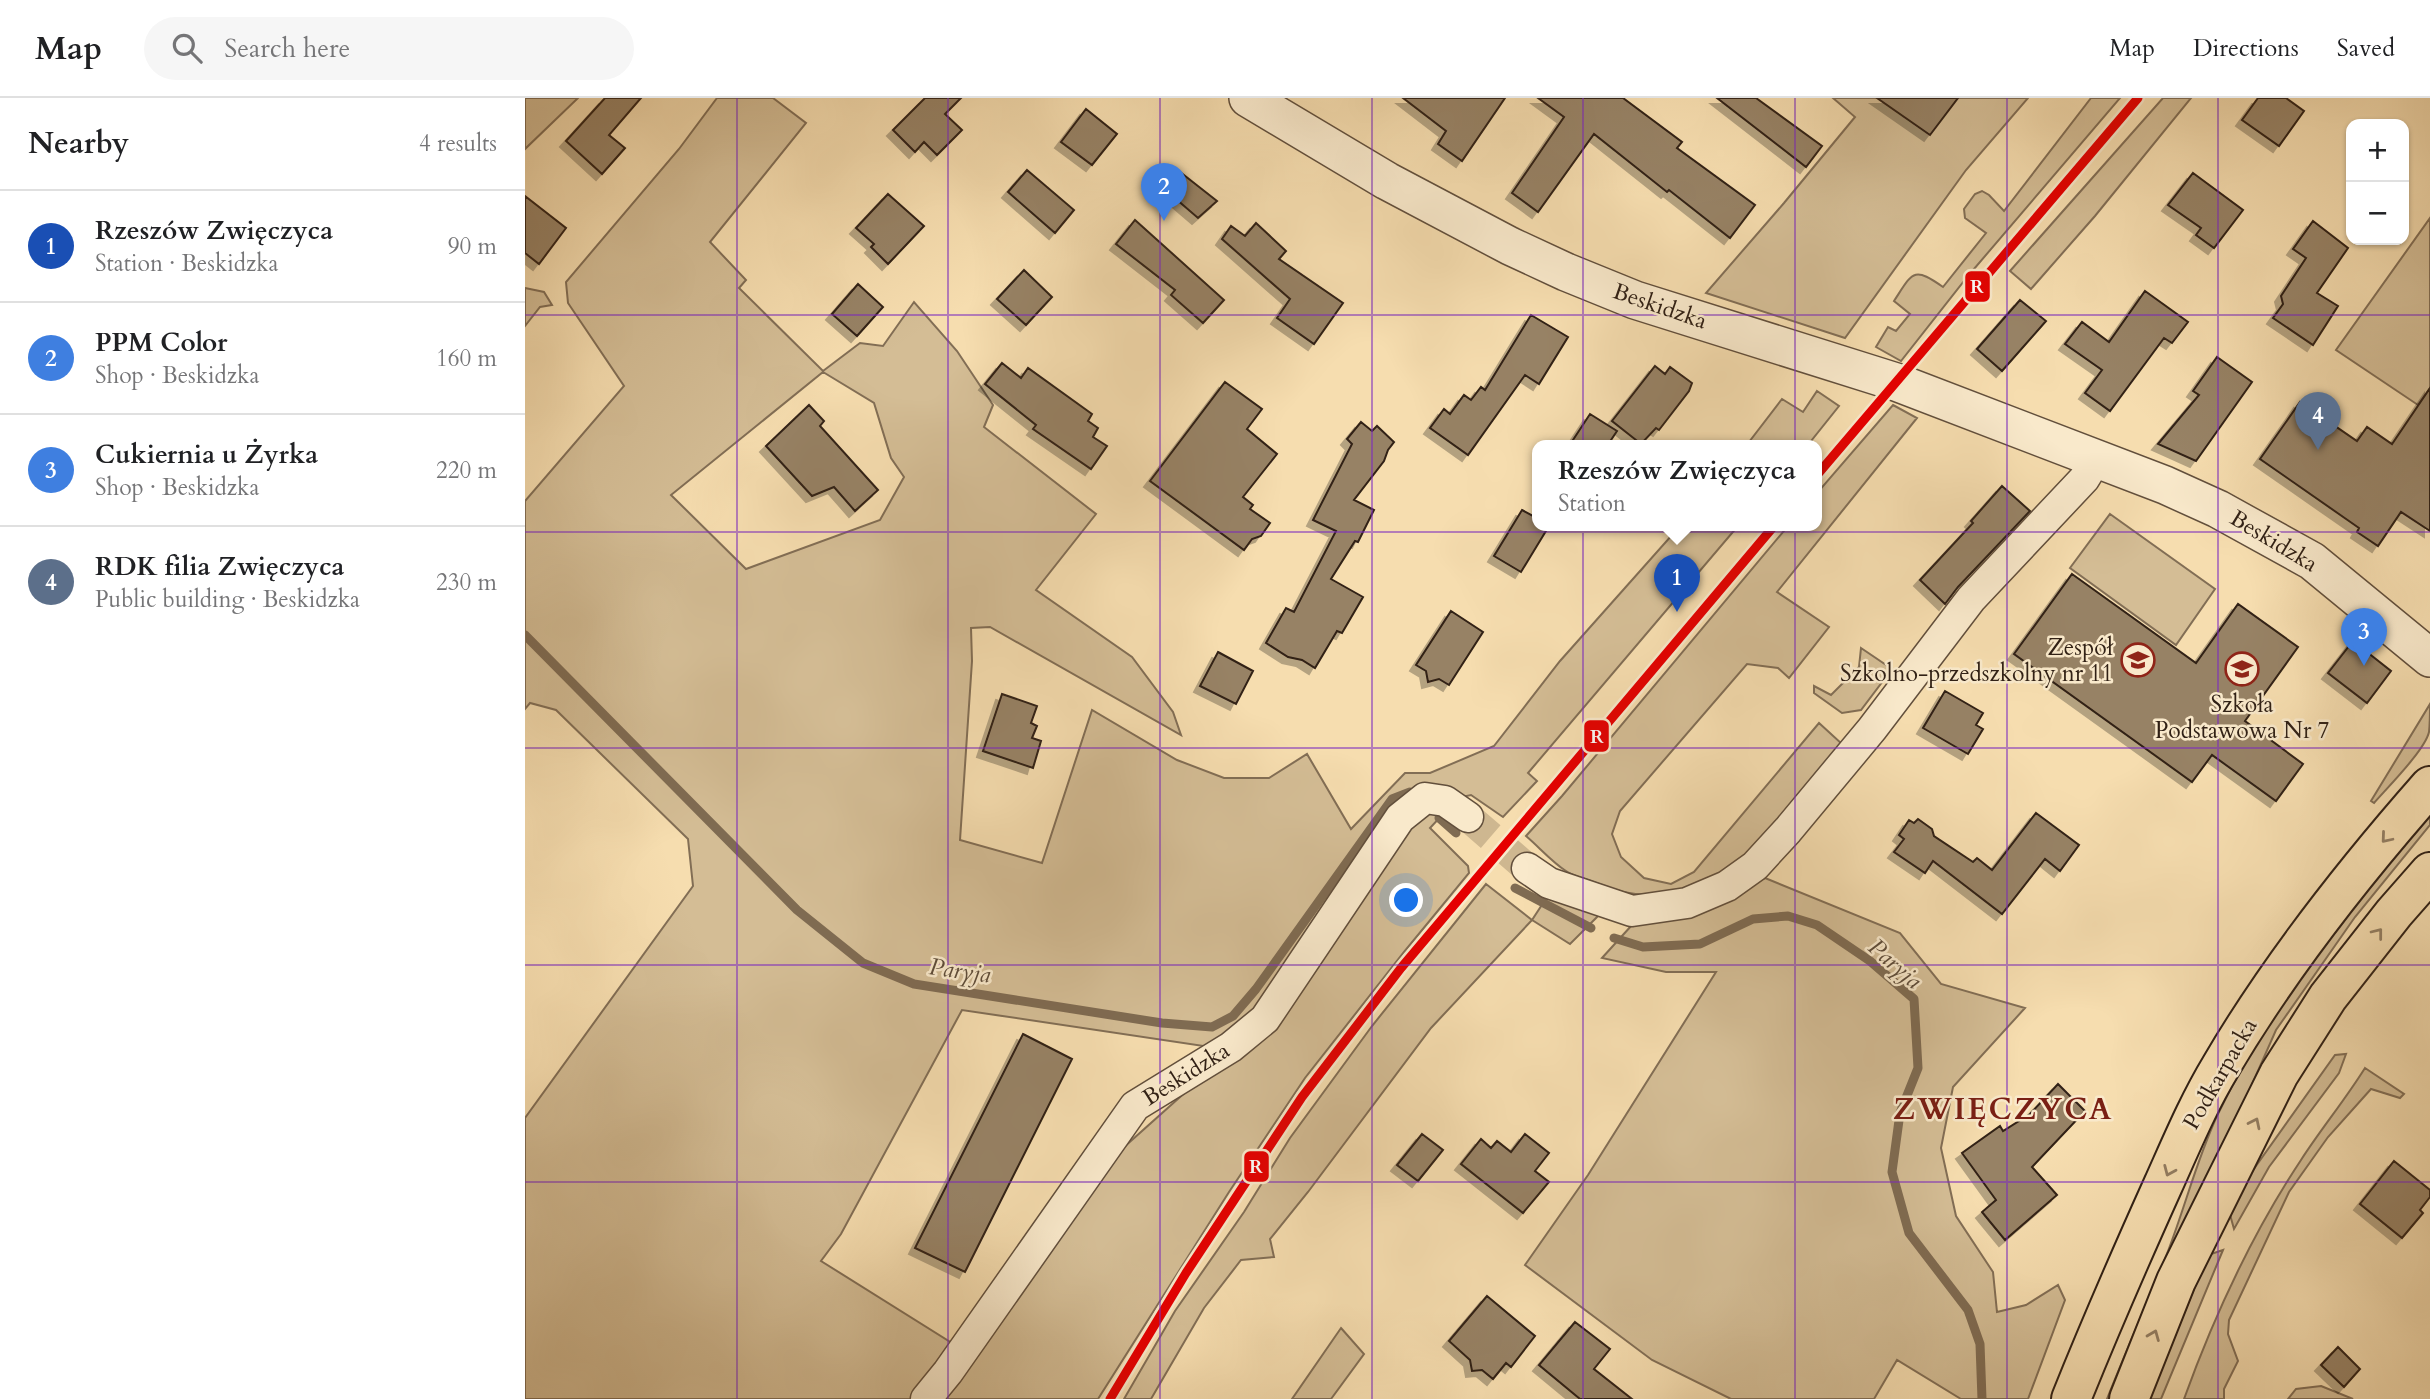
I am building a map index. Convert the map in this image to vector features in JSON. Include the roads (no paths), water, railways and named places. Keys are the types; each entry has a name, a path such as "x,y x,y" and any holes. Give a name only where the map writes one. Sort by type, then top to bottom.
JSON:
{"highway":[{"name":"Podkarpacka","path":"2071,1399 2099,1327 2189,1124 2221,1065 2312,932 2360,869 2430,786"},
{"path":"2129,1399 2176,1281 2279,1074 2328,997 2430,872"},
{"path":"2099,1327 2099,1399"}],"street":[{"name":"Beskidzka","path":"1248,98 1399,188 1566,272 1635,300 1896,382 2097,458 2218,509 2312,561 2430,658"},
{"path":"1527,868 1549,883 1632,911 1687,903 1727,886 1755,866 1872,729 1971,599 2084,479 2097,458"},
{"name":"Beskidzka","path":"926,1399 948,1372 1135,1106 1231,1047 1265,1018 1400,818 1425,798 1445,801 1468,817"}],"waterway":[{"name":"Paryja","path":"525,635 797,910 863,963 914,984 1162,1023 1212,1027 1233,1016 1256,989 1392,799 1410,792"},
{"path":"1439,818 1456,833"},
{"path":"1515,888 1591,928"},
{"name":"Paryja","path":"1614,938 1643,947 1700,944 1753,919 1788,916 1817,925 1870,961 1914,999 1918,1068 1900,1113 1892,1172 1909,1233 1968,1310 1980,1344 1982,1399"}],"tunnel":[{"path":"1468,817 1527,868"}],"place":[{"name":"PPM Color","path":"1164,221"},
{"name":"RDK filia Zwięczyca","path":"2318,450"},
{"name":"Rzeszów Zwięczyca","path":"1677,612"},
{"name":"Zespół Szkolno-przedszkolny nr 11","path":"2138,660"},
{"name":"Cukiernia u Żyrka","path":"2364,666"},
{"name":"Szkoła Podstawowa Nr 7","path":"2242,669"}],"district":[{"name":"ZWIĘCZYCA","path":"2003,1109"}]}
